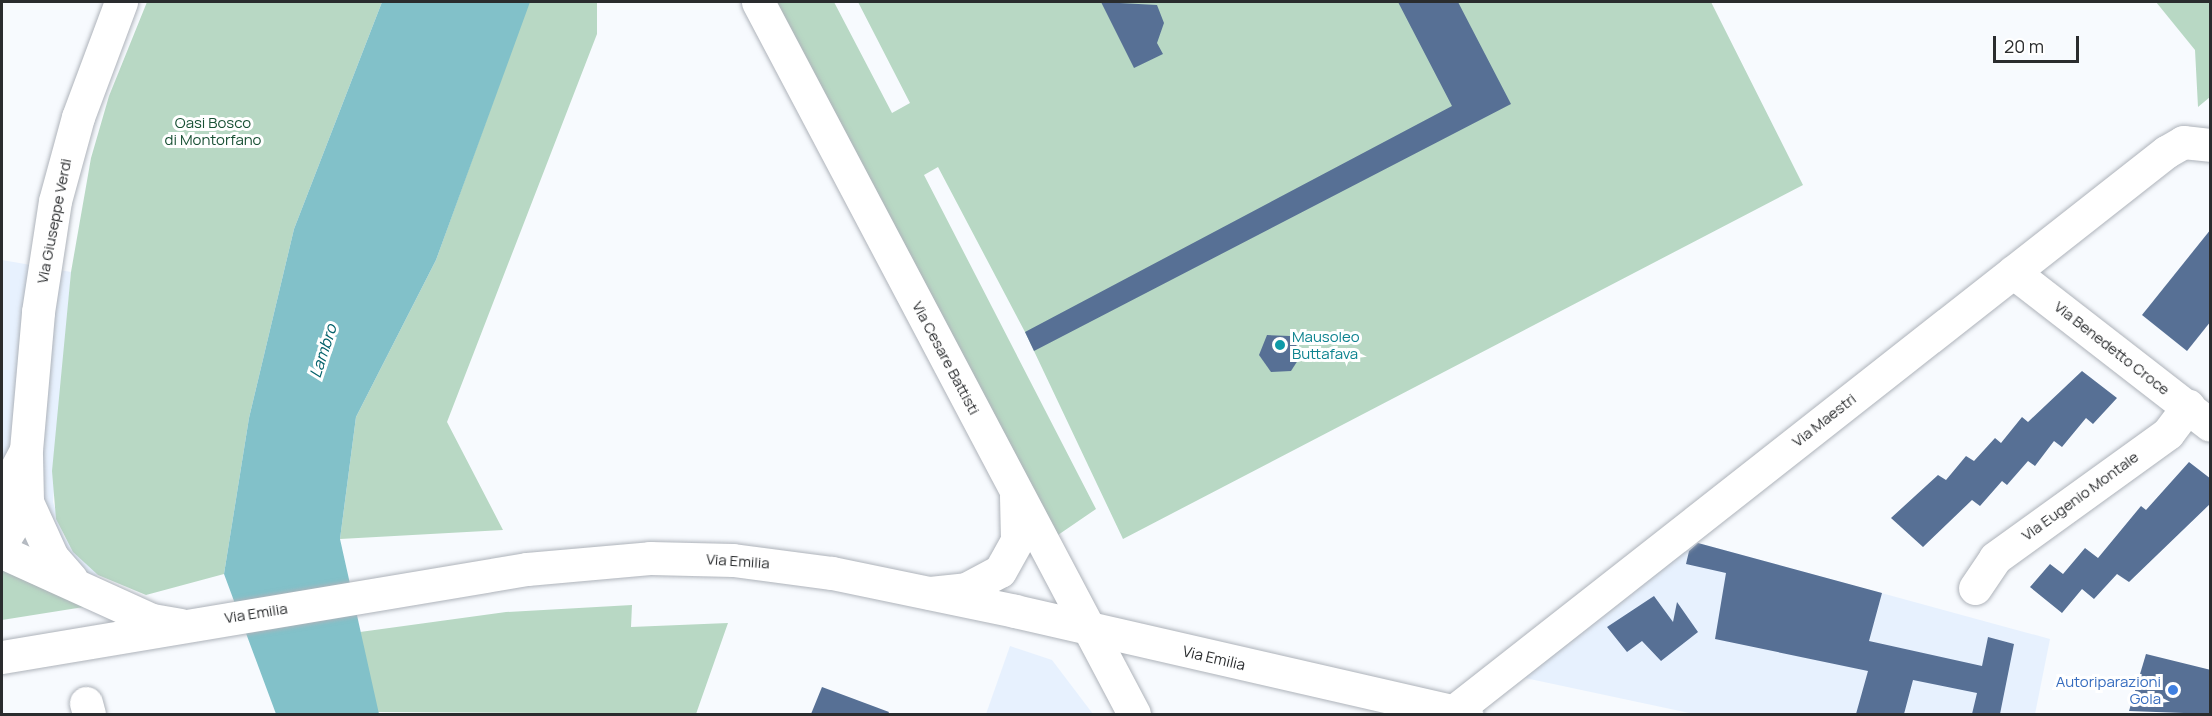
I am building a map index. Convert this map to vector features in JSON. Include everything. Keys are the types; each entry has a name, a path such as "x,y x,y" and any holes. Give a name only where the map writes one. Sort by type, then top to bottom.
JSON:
{"street":[{"name":"Via Giuseppe Verdi","path":"14,499 26,450 38,312 55,201 78,117 121,2"},
{"name":"Via Cesare Battisti","path":"758,2 1134,714"},
{"name":"Via Maestri","path":"1460,713 2166,152 2206,143"},
{"name":"Via Benedetto Croce","path":"2013,272 2199,416"},
{"name":"Via Eugenio Montale","path":"1975,588 1995,558 2168,433 2199,416"},
{"path":"930,593 966,589 1000,571 1019,528 1014,489"},
{"path":"2,542 14,499"},
{"path":"14,499 52,557 75,582"},
{"path":"2,552 75,582 152,620 180,625"},
{"name":"Via Emilia","path":"2,657 180,625 526,570 650,558 784,564 930,593 1460,713"}],"shaded area":[{"path":"2,260 71,272 53,502 64,537 98,575 77,590 2,609"},
{"path":"1691,541 2050,639 2035,714 1694,714 1521,677"},
{"path":"1010,646 1052,660 1093,714 986,714"}],"green space":[{"name":"Oasi Bosco di Montorfano","path":"147,2 382,2 294,229 249,418 224,574 146,595 98,575 73,552 56,519 52,471 71,272 91,158 109,96"},
{"path":"529,2 597,2 597,34 447,422 503,530 340,539 356,417 436,260"},
{"path":"777,2 834,2 892,113 910,103 858,2 1711,2 1803,185 1123,539 1025,332 938,167 924,175 1096,509 1058,535"},
{"path":"2156,2 2210,2 2210,97 2198,107 2195,50"},
{"path":"2,559 90,606 2,620"},
{"path":"632,605 631,627 728,623 696,714 377,712 360,632 506,612"}],"water":[{"name":"Lambro","path":"382,2 530,2 436,260 356,417 340,539 379,714 276,714 224,574 249,418 294,229"}],"building":[{"path":"1101,2 1157,5 1164,23 1157,43 1163,54 1134,68"},
{"path":"1398,2 1458,2 1511,104 1034,351 1025,332 1452,106"},
{"path":"2211,229 2211,321 2187,351 2142,315"},
{"name":"Mausoleo Buttafava","path":"1267,335 1290,336 1302,354 1291,371 1271,372 1259,355"},
{"path":"2082,371 2117,398 2093,424 2086,418 2062,447 2054,441 2035,466 2028,461 2007,485 2002,481 1980,506 1972,500 1923,547 1891,518 1938,475 1946,480 1966,456 1974,461 1995,438 2001,443 2022,417 2028,422"},
{"path":"2189,462 2211,479 2211,503 2129,582 2117,574 2094,599 2082,589 2062,613 2030,587 2050,564 2063,574 2085,548 2098,558 2141,506 2146,510"},
{"path":"1698,543 1882,593 1869,641 1982,666 1988,637 2014,644 2000,714 1972,714 1977,693 1913,680 1904,714 1856,714 1868,671 1715,639 1726,573 1686,564 1689,551"},
{"path":"1654,596 1673,622 1677,602 1698,632 1661,661 1642,641 1627,652 1607,627"},
{"name":"Autoriparazioni Gola","path":"2146,654 2211,670 2211,714 2129,711"},
{"path":"822,687 889,712 888,714 811,714"}],"place":[{"name":"Mausoleo Buttafava","path":"1280,345"},
{"name":"Autoriparazioni Gola","path":"2173,690"}]}
